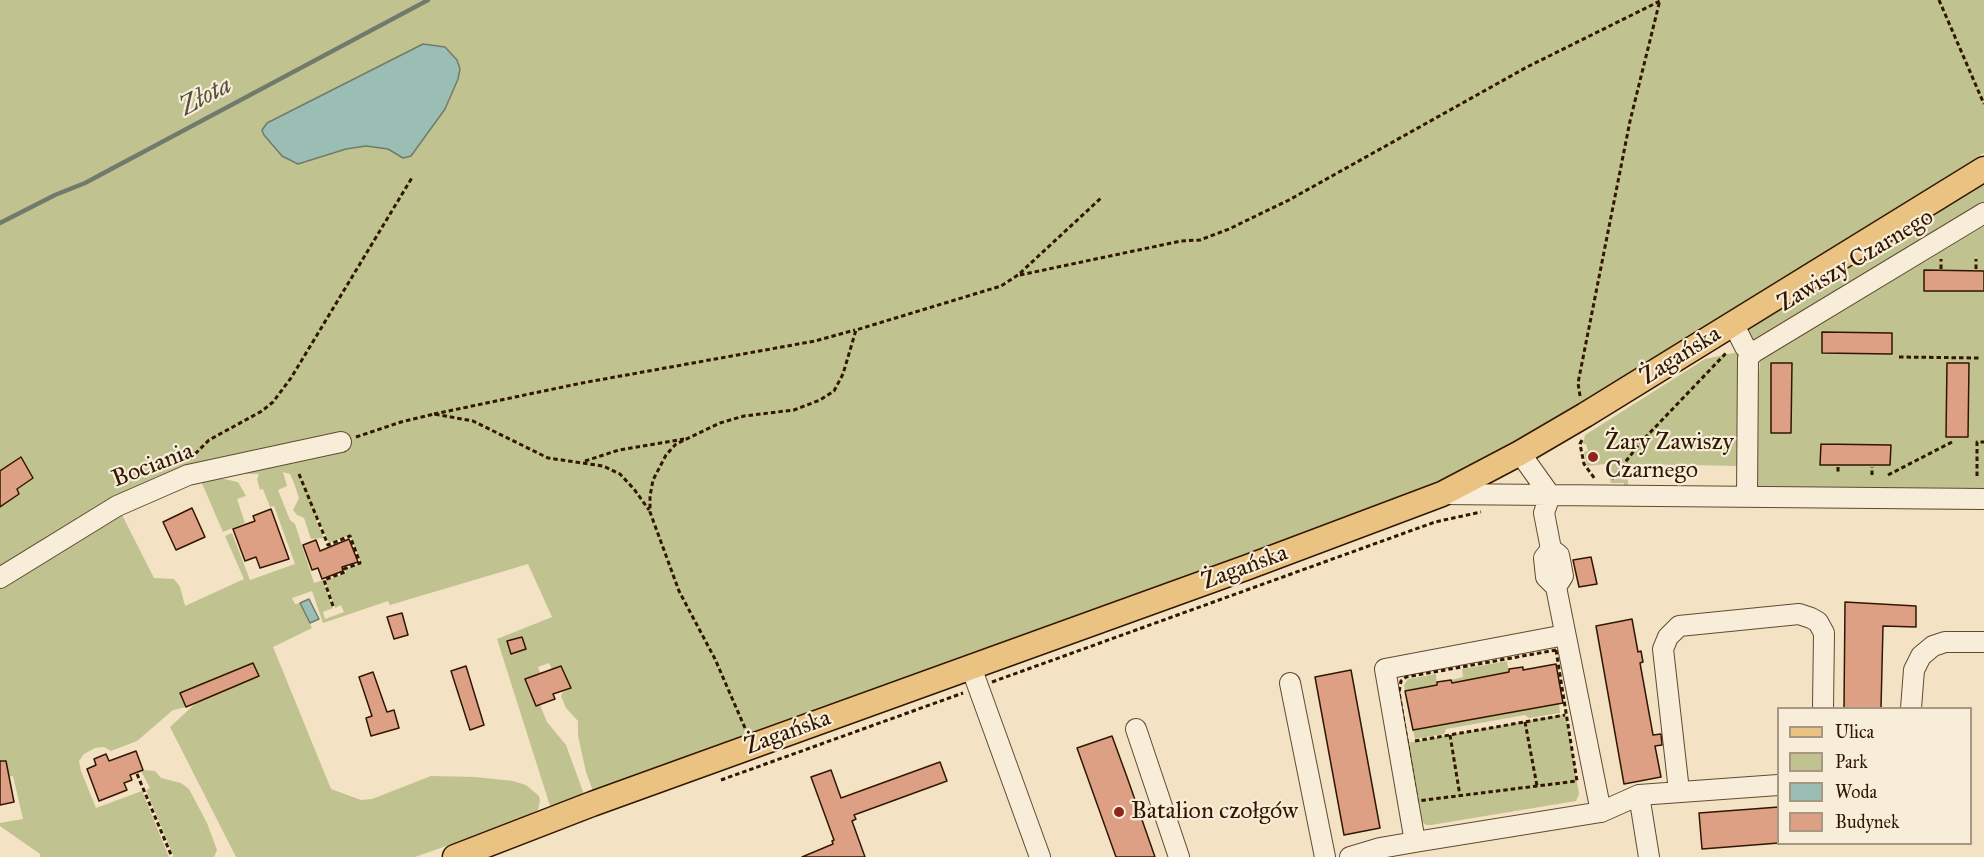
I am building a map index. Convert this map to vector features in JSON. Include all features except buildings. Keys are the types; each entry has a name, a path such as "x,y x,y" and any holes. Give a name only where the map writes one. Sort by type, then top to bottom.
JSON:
{"main road":[{"name":"Żagańska","path":"454,857 1442,494 1520,453 1584,426 1733,323 1984,169"}],"street":[{"name":"Zawiszy Czarnego","path":"1742,350 1984,213"},
{"path":"1733,323 1742,350 1748,358 1747,498"},
{"name":"Bociania","path":"0,578 117,506 180,479 342,442"},
{"path":"1520,453 1550,495"},
{"path":"1442,494 1984,499"},
{"path":"1550,495 1544,513 1551,549 1544,558 1546,577 1556,587 1601,812"},
{"path":"1679,791 1664,649 1668,637 1679,626 1799,614 1811,618 1818,622 1824,633 1823,707"},
{"path":"1415,842 1385,669 1565,635"},
{"path":"1911,707 1914,670 1921,656 1933,646 1945,642 1984,642"},
{"path":"971,667 1040,857"},
{"path":"1290,683 1325,857"},
{"path":"1136,729 1179,857"},
{"path":"1350,857 1380,853 1415,842 1601,812 1639,795 1777,785"},
{"path":"1639,795 1649,857"}],"path":[{"path":"1018,275 1181,241 1200,240 1229,229 1289,200 1527,67 1660,0"},
{"path":"1596,480 1584,464 1580,444 1584,426 1578,383 1630,122 1660,0"},
{"path":"1939,0 1984,104"},
{"path":"180,479 192,455 208,440 262,411 273,402 291,378 413,176"},
{"path":"342,442 401,422 434,414 582,383 815,341 1001,286 1018,275 1101,198"},
{"path":"1941,259 1941,269"},
{"path":"1976,259 1976,268"},
{"path":"752,747 715,659 679,591 651,512 650,496 653,480 659,467 676,444 687,438 736,418 794,410 820,400 834,391 843,374 856,330"},
{"path":"1717,354 1742,350"},
{"path":"1607,485 1641,442 1742,350"},
{"path":"1899,357 1980,358"},
{"path":"434,414 473,421 548,458 567,462 583,461 619,450 687,438"},
{"path":"1888,475 1952,442"},
{"path":"1977,477 1977,442 1984,442"},
{"path":"583,461 603,466 620,474 651,512"},
{"path":"1838,467 1838,474"},
{"path":"1872,467 1872,475"},
{"path":"299,474 328,545 350,536 360,563 324,580 333,606"},
{"path":"1556,650 1566,714 1577,781 1417,801 1399,692 1401,681 1406,677 1556,650"},
{"path":"1407,743 1566,714"},
{"path":"1525,722 1537,786"},
{"path":"1450,735 1460,796"},
{"path":"138,774 172,857"}],"green space":[{"path":"0,0 423,0 129,159 0,222"},
{"path":"431,0 1984,0 1984,153 1572,408 1427,489 784,720 638,774 640,778 594,794 586,772 578,736 578,721 566,708 561,696 563,692 571,689 562,666 552,669 549,663 538,667 540,673 525,680 536,705 540,705 547,722 566,745 585,797 551,809 497,639 552,617 528,564 390,605 388,601 323,623 312,591 292,598 295,604 300,603 312,628 273,647 331,789 361,800 372,799 431,776 475,777 513,781 526,785 539,796 538,810 511,823 415,857 236,857 170,727 198,701 258,676 253,663 180,693 186,707 173,710 137,741 111,751 104,747 95,748 84,754 79,761 96,808 142,791 169,857 40,857 40,854 0,826 0,823 23,819 13,776 0,778 0,581 115,510 121,513 154,578 174,579 180,587 185,606 244,579 225,536 232,533 250,580 295,564 274,506 270,507 263,489 260,490 257,479 259,474 231,474 228,467 188,475 189,471 116,499 0,568 0,224 55,196 86,184","holes":["423,44 445,47 457,60 460,69 445,109 411,156 403,158 388,149 366,146 346,149 298,164 282,156 264,135 262,130 267,123","283,472 290,474 294,483 299,498 293,510 304,518 311,539 324,538 314,516 317,515 329,543 350,535 361,563 345,569 346,573 325,581 335,608 341,605 344,612 325,619 323,612 333,608 323,580 314,583 295,524 290,520 278,490 287,486"]},
{"path":"1984,177 1984,207 1754,344 1742,330"},
{"path":"1984,221 1984,493 1758,490 1754,486 1754,439 1760,360"},
{"path":"1743,351 1741,466 1628,464 1628,488 1624,488 1624,483 1611,483 1605,464 1587,466 1584,452 1588,451 1586,444 1583,444 1585,435 1705,359"},
{"path":"219,478 238,482 246,496 237,499 245,523 223,532 201,481"},
{"path":"1624,502 1984,507 1984,510 1624,506"},
{"path":"1507,661 1509,672 1452,683 1451,680 1463,677 1462,669"},
{"path":"1436,674 1437,685 1405,691 1404,685 1408,679"},
{"path":"1559,704 1560,713 1529,718 1525,715 1446,729 1444,734 1415,739 1413,730"},
{"path":"1566,714 1579,794 1576,801 1431,825 1426,825 1417,817 1401,744"},
{"path":"141,771 155,771 161,778 181,783 189,789 207,823 217,850 214,857 174,857 146,790 150,788"}],"water":[{"path":"423,44 445,47 457,60 460,69 445,109 411,156 403,158 388,149 366,146 346,149 298,164 282,156 264,135 262,130 267,123"},
{"path":"309,599 319,619 310,623 300,603"}],"waterway":[{"name":"Złota","path":"0,223 55,195 85,183 428,0"}],"place":[{"name":"Żary Zawiszy Czarnego","path":"1593,457"},
{"name":"Batalion czołgów","path":"1119,812"}]}
